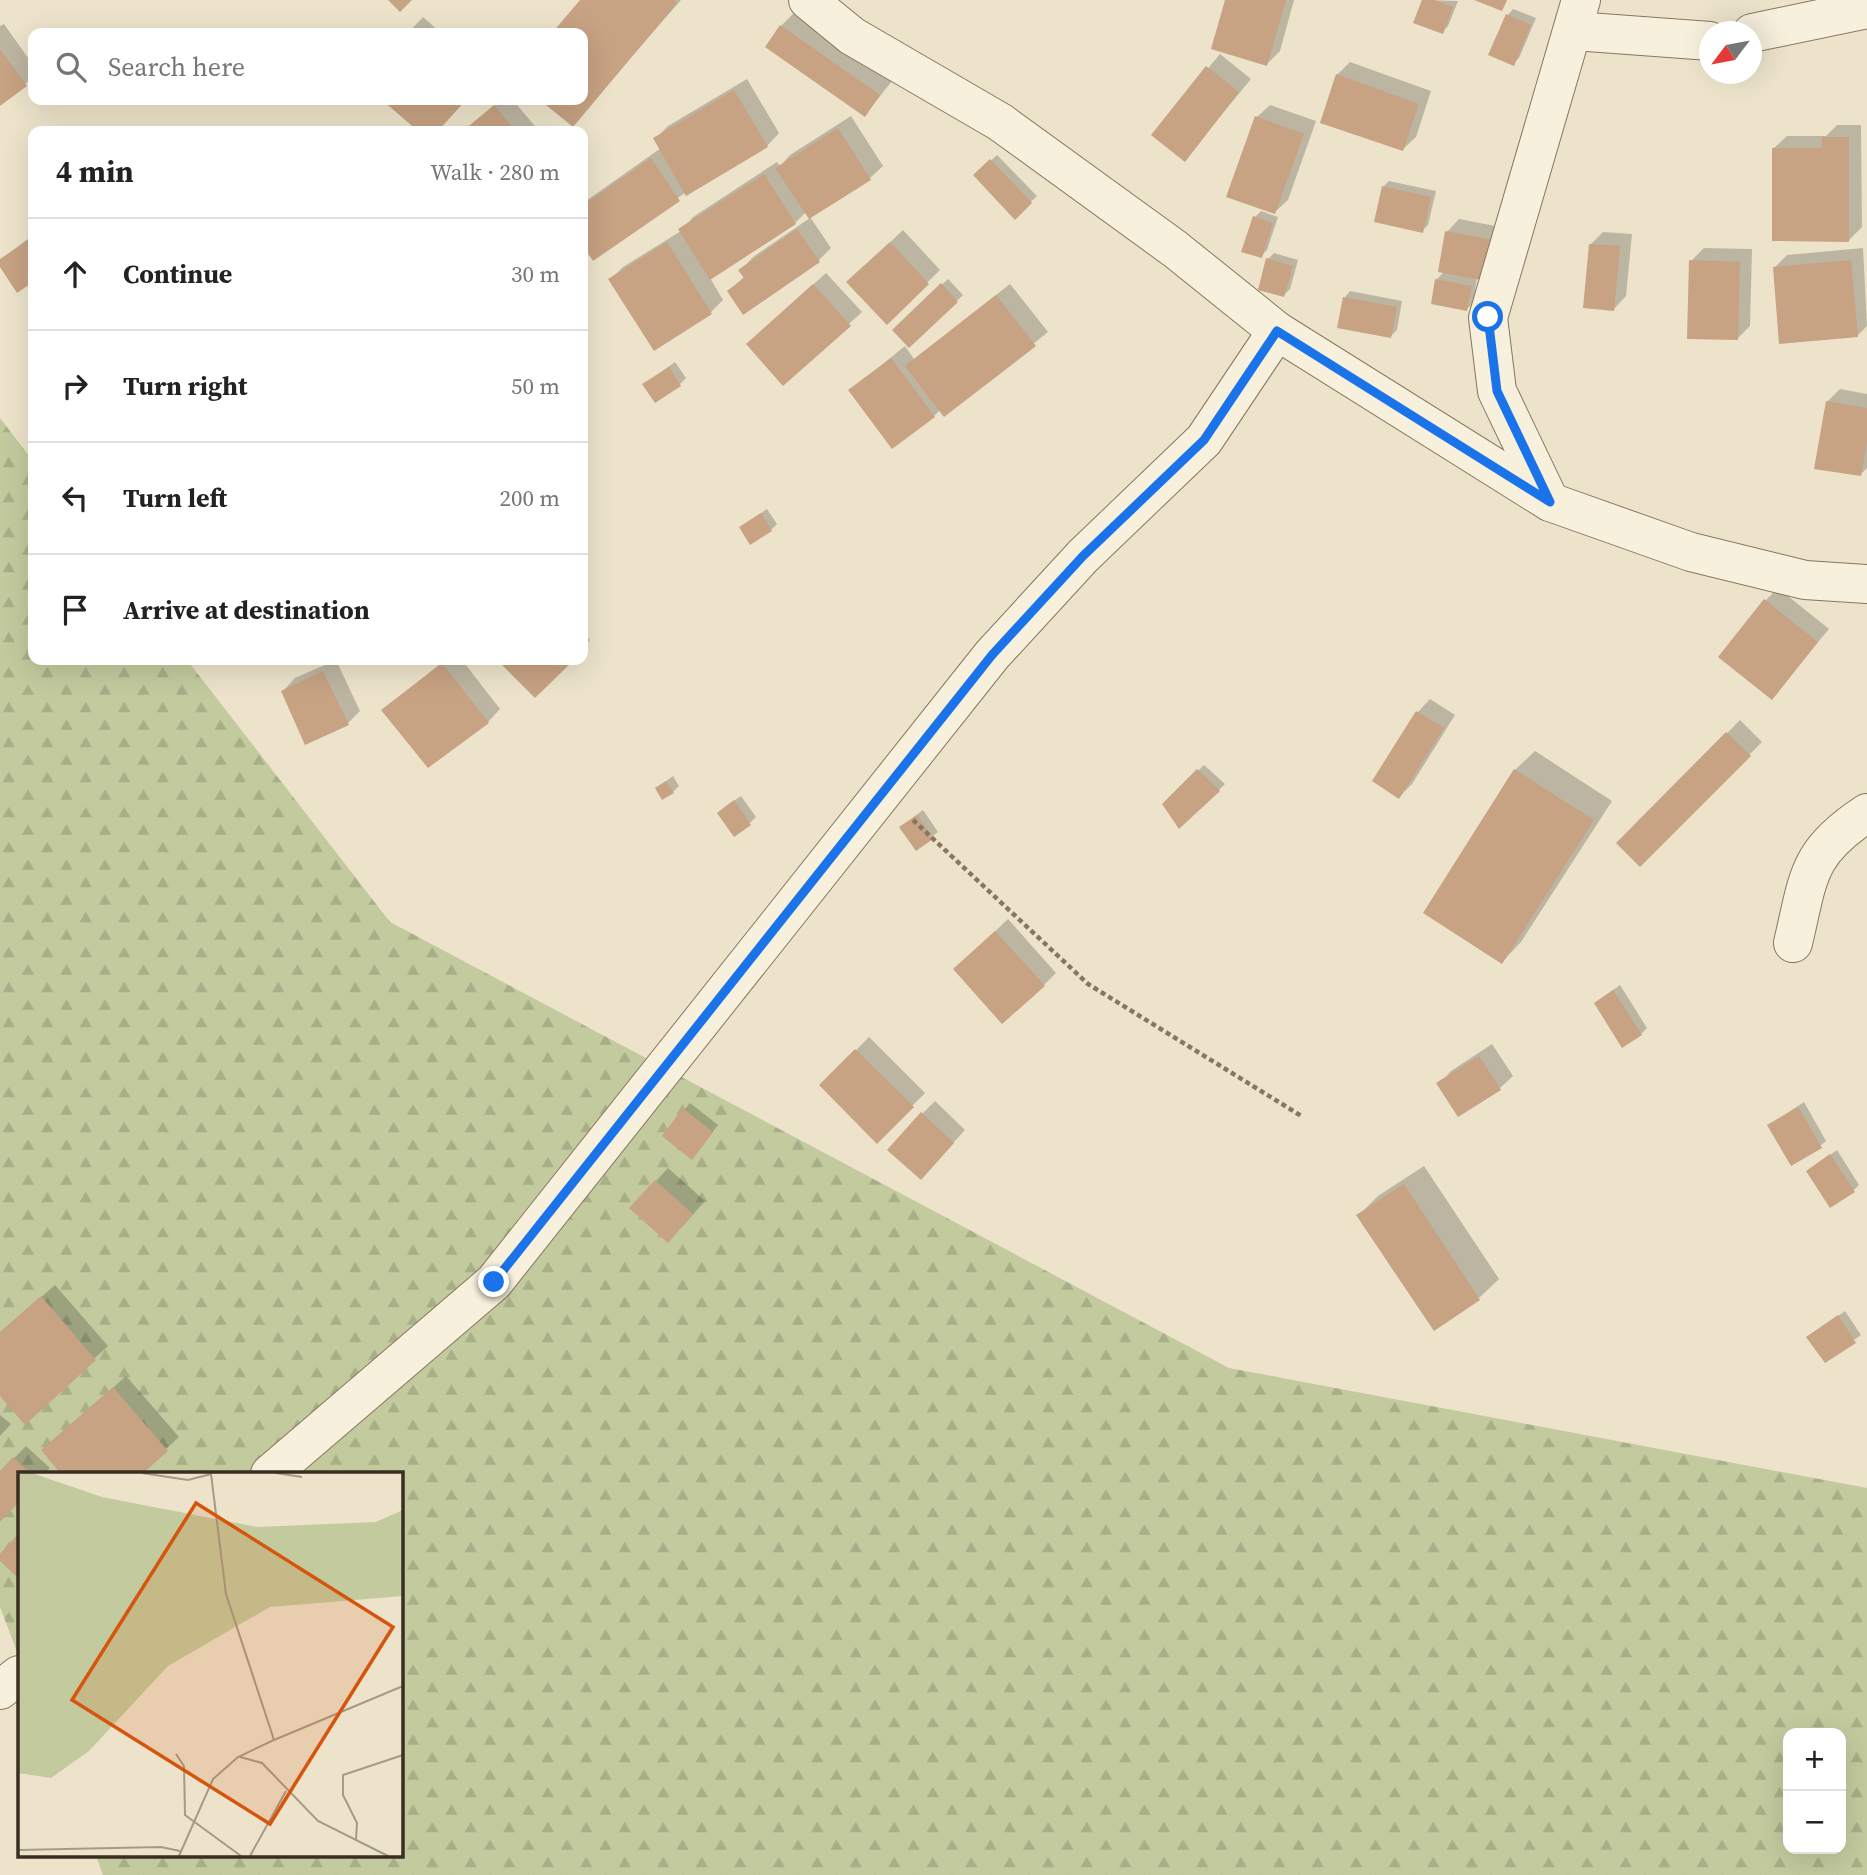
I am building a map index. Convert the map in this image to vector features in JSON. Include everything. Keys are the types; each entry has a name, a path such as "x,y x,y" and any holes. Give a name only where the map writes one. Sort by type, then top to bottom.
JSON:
{"street":[{"path":"808,0 852,36 1000,122 1175,249 1277,331 1550,502 1691,552 1805,580 1867,584"},
{"path":"1762,31 1867,9"},
{"path":"1550,502 1497,391 1488,317 1578,16 1699,39"},
{"path":"272,1472 494,1282 882,790 1010,635 1083,556 1204,440 1277,331"},
{"path":"1793,943 1809,874 1820,852 1842,829 1867,813"},
{"path":"0,1690 18,1676"}],"path":[{"path":"882,790 1088,984 1303,1117"}],"green space":[{"path":"0,418 28,454 28,665 191,665 390,922 1229,1368 1867,1488 1867,1875 103,1875 96,1857 402,1857 402,1472 18,1472 18,1654 0,1607"}],"building":[{"path":"388,0 412,0 400,12"},
{"path":"580,0 674,0 677,3 574,126 546,105 588,105 588,28 556,28"},
{"path":"1225,0 1286,0 1267,66 1211,49"},
{"path":"1422,0 1434,0 1453,7 1443,34 1413,23"},
{"path":"1474,0 1507,0 1502,11"},
{"path":"1506,14 1531,25 1514,66 1488,55"},
{"path":"780,25 880,95 865,117 765,47"},
{"path":"0,49 27,86 0,106"},
{"path":"1206,66 1239,92 1185,162 1151,135"},
{"path":"1336,74 1419,104 1403,151 1320,123"},
{"path":"734,90 768,147 686,196 653,138"},
{"path":"388,105 461,105 443,126 412,126"},
{"path":"494,105 512,126 469,126"},
{"path":"1255,116 1304,134 1275,214 1226,197"},
{"path":"838,128 871,180 809,219 775,168"},
{"path":"1822,137 1849,137 1849,242 1772,241 1772,148 1822,148"},
{"path":"651,158 680,201 593,261 588,254 588,202"},
{"path":"990,159 1032,203 1015,220 973,175"},
{"path":"764,174 796,224 710,280 678,229"},
{"path":"1382,186 1431,197 1423,233 1374,222"},
{"path":"1253,216 1273,223 1262,258 1241,252"},
{"path":"797,229 820,262 743,315 727,291 744,278 738,270"},
{"path":"1445,231 1494,240 1487,281 1438,272"},
{"path":"28,240 28,285 17,293 0,267 0,259"},
{"path":"667,242 712,314 654,351 608,279"},
{"path":"890,242 929,284 887,325 846,282"},
{"path":"1589,244 1620,246 1614,311 1583,308"},
{"path":"1266,258 1293,266 1284,297 1258,290"},
{"path":"1689,260 1740,262 1738,340 1687,339"},
{"path":"1851,260 1858,337 1779,344 1773,267"},
{"path":"1435,279 1472,286 1467,311 1431,304"},
{"path":"941,283 958,302 909,348 892,330"},
{"path":"813,284 851,326 783,386 746,344"},
{"path":"996,295 1036,346 944,417 905,366"},
{"path":"1343,297 1397,307 1391,338 1337,328"},
{"path":"891,358 935,417 892,449 848,390"},
{"path":"669,367 681,386 655,403 642,384"},
{"path":"1826,401 1867,408 1867,442 1861,476 1814,469"},
{"path":"761,513 772,531 750,545 739,527"},
{"path":"1764,599 1818,642 1772,700 1718,657"},
{"path":"439,665 444,665 489,723 428,768 381,710"},
{"path":"502,665 569,665 535,698"},
{"path":"323,671 349,725 305,745 281,691"},
{"path":"1416,711 1444,728 1399,799 1372,781"},
{"path":"1726,732 1751,756 1640,867 1616,843"},
{"path":"1197,769 1220,791 1179,829 1162,804"},
{"path":"1514,769 1594,820 1502,964 1423,913"},
{"path":"666,781 674,793 662,800 655,788"},
{"path":"734,800 751,825 734,837 717,813"},
{"path":"917,815 933,839 916,851 899,827"},
{"path":"995,931 1045,986 1002,1024 953,969"},
{"path":"1613,990 1642,1035 1622,1048 1594,1003"},
{"path":"855,1049 914,1107 877,1144 819,1085"},
{"path":"1479,1056 1501,1090 1458,1117 1436,1083"},
{"path":"1798,1107 1822,1148 1791,1166 1767,1125"},
{"path":"683,1108 713,1132 692,1160 662,1136"},
{"path":"921,1112 954,1143 921,1180 887,1150"},
{"path":"1830,1154 1855,1192 1830,1208 1806,1171"},
{"path":"655,1180 693,1214 668,1243 629,1208"},
{"path":"1404,1184 1480,1300 1434,1331 1356,1215"},
{"path":"41,1296 96,1360 25,1425 0,1396 0,1332"},
{"path":"1838,1315 1856,1343 1825,1363 1806,1337"},
{"path":"113,1387 168,1451 144,1472 59,1472 41,1450"},
{"path":"13,1457 29,1472 18,1472 18,1503 0,1522 0,1471"},
{"path":"18,1534 18,1578 0,1561 0,1554"}],"route":[{"path":"494,1282 816,873 992,655 1083,556 1204,440 1277,331 1550,502 1497,391 1488,317"}]}
